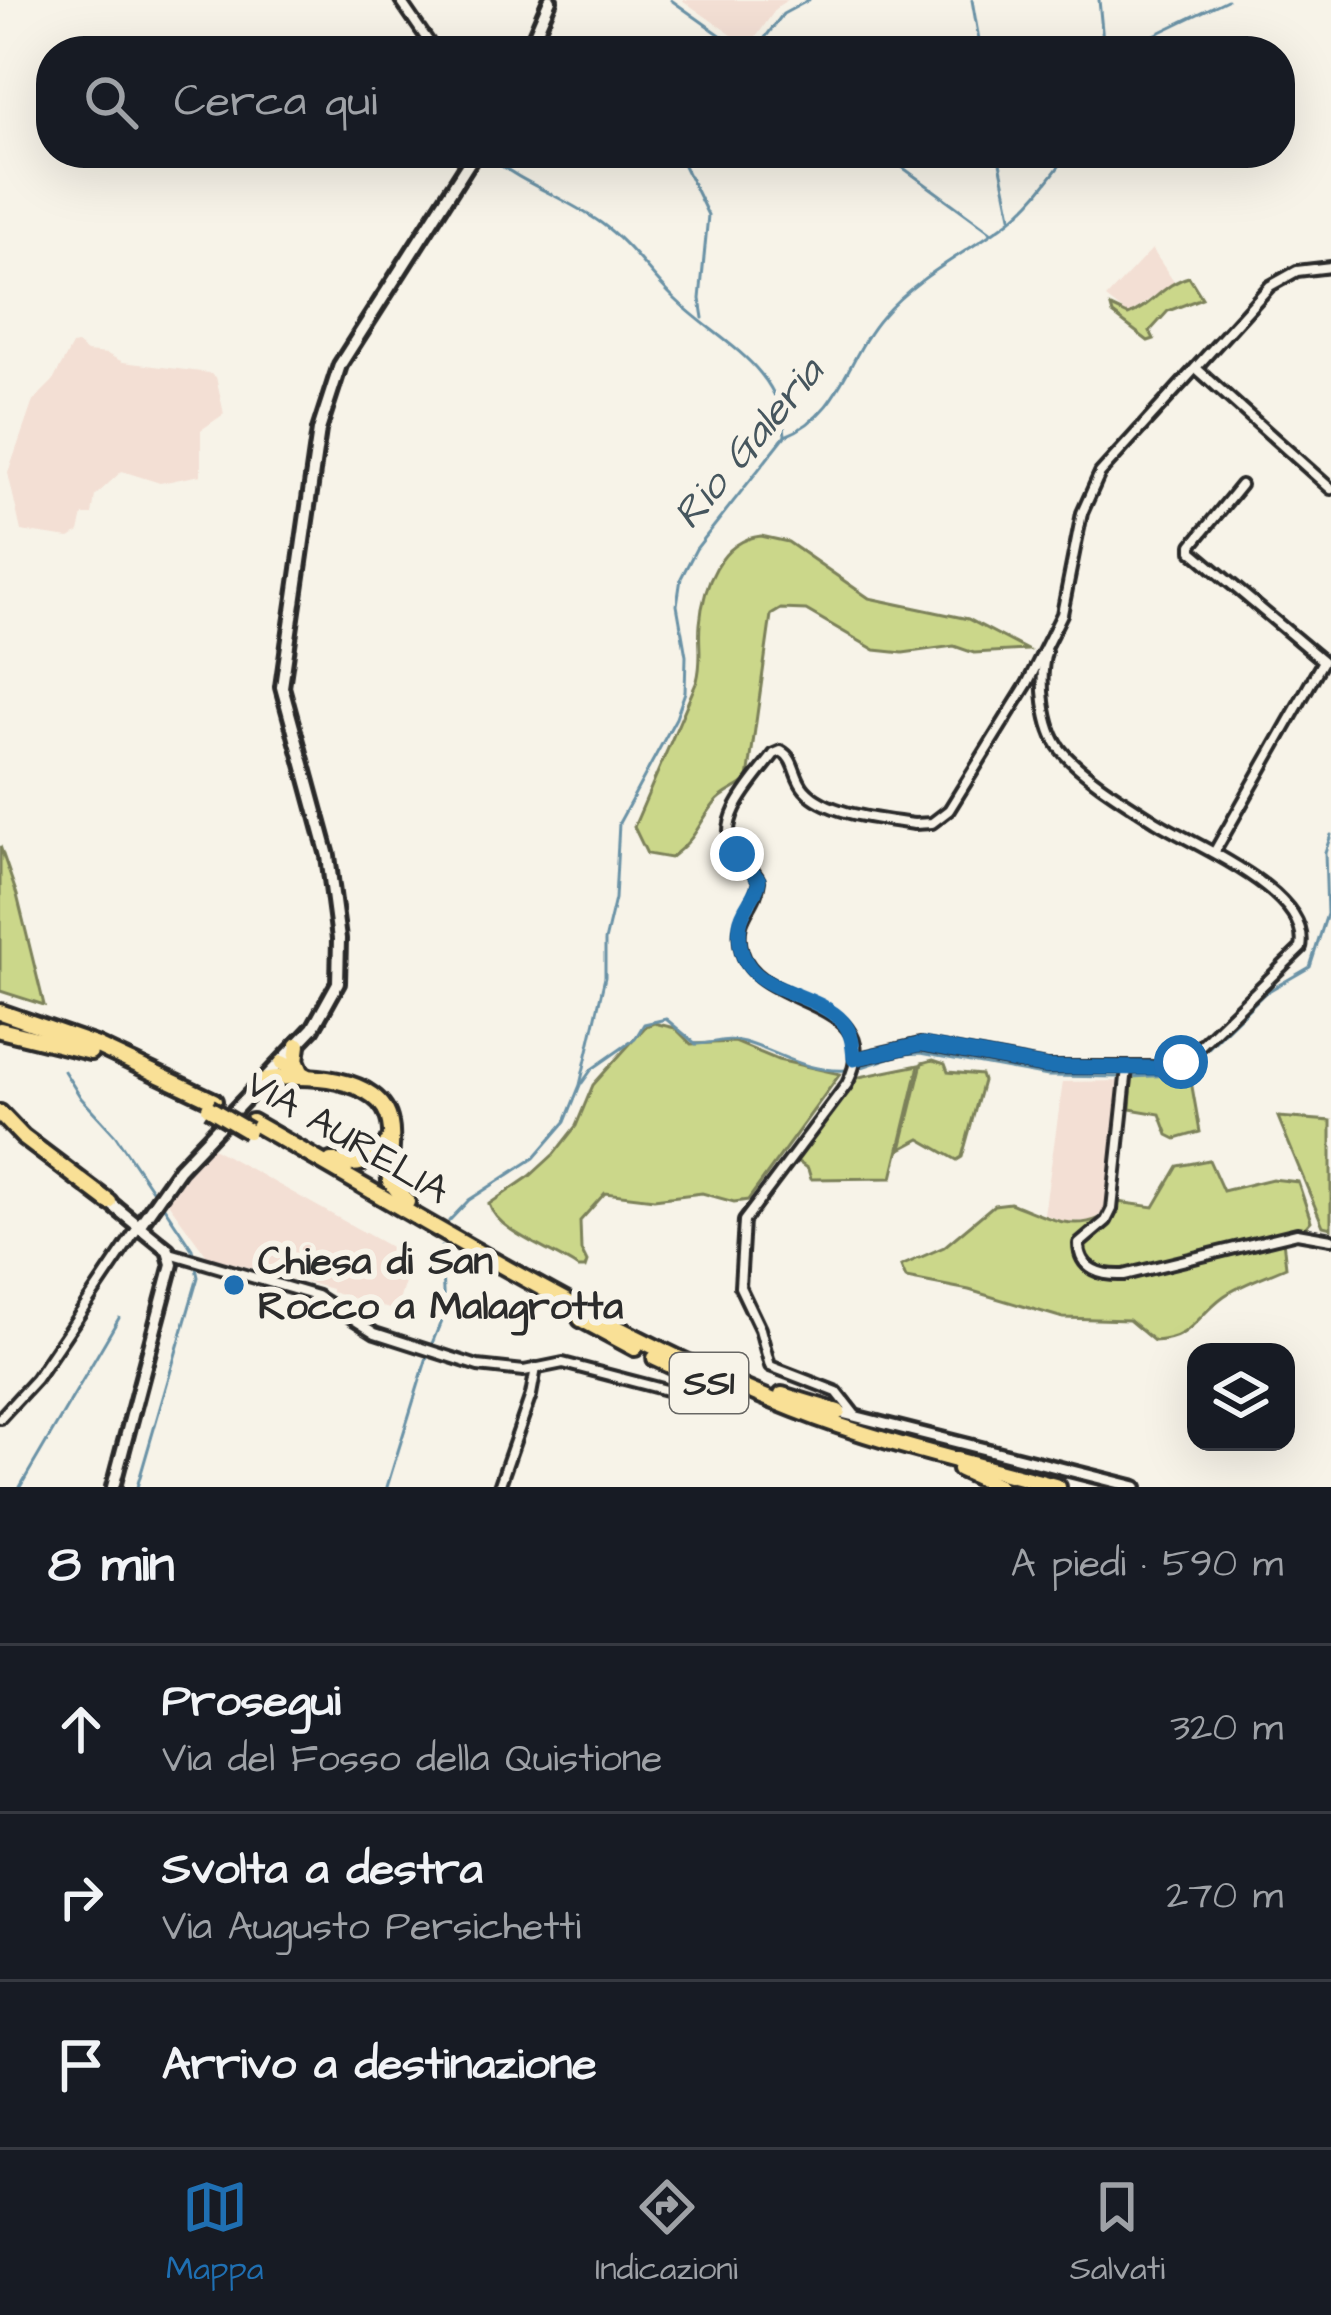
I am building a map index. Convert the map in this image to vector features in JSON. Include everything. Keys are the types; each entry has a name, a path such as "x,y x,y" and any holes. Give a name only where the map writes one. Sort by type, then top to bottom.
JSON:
{"highway":[{"name":"VIA AURELIA","path":"0,1012 95,1045 212,1105 640,1350 758,1405 830,1432 1023,1487"},
{"name":"VIA AURELIA","path":"0,1026 90,1052 212,1105"},
{"path":"298,1045 296,1060 303,1077"},
{"path":"282,1063 303,1077"},
{"path":"264,1080 303,1077 373,1095 388,1113 391,1185 430,1229"},
{"path":"0,1113 22,1137 109,1202"},
{"path":"250,1126 342,1164 375,1157 391,1135"},
{"name":"VIA AURELIA","path":"475,1254 681,1360 830,1422 1058,1487"},
{"path":"681,1360 838,1412"},
{"path":"960,1469 999,1487"}],"main road":[{"path":"534,36 550,0"},
{"path":"140,1226 179,1169 326,1011 340,967 328,856 282,687 322,412 340,365 465,168"},
{"path":"109,1202 170,1253 171,1270 112,1487"}],"street":[{"path":"400,0 425,36"},
{"path":"854,1066 850,1035 842,1021 757,976 744,957 740,919 760,884 755,871 732,846 730,825 735,810 774,754 781,751 789,756 803,789 825,803 908,824 936,821 949,810 991,748 1064,607 1082,513 1092,486 1274,283 1297,271 1331,267"},
{"path":"1196,368 1331,489"},
{"path":"1215,850 1323,661 1192,550 1241,485"},
{"path":"856,1417 844,1397 770,1366 739,1280 742,1230 748,1214 854,1066 922,1044 1036,1066 1126,1074 1165,1068 1185,1059 1301,948 1302,928 1295,916 1215,850 1154,820 1060,750 1048,716 1042,672 1046,644"},
{"path":"1126,1074 1112,1209 1107,1220 1079,1244 1080,1256 1094,1271 1128,1275 1297,1233 1331,1238"},
{"path":"0,1418 42,1371 140,1226"},
{"path":"170,1253 316,1296 357,1324 447,1357 500,1370 563,1363 721,1404"},
{"path":"500,1487 536,1368"},
{"path":"832,1390 838,1412 1136,1487"}],"shaded area":[{"path":"682,0 788,0 778,6 757,36 733,36"},
{"path":"1152,249 1174,282 1128,315 1106,298"},
{"path":"72,345 87,352 123,362 209,373 216,377 224,414 201,430 201,475 160,483 122,471 95,496 92,515 83,515 79,532 69,538 21,531 8,473 33,401 53,381"},
{"path":"1126,1081 1113,1206 1091,1222 1061,1221 1044,1214 1063,1082"},
{"path":"209,1146 412,1259 396,1311 207,1256 164,1197"}],"green space":[{"path":"1189,277 1202,298 1168,311 1150,331 1154,339 1148,341 1113,314 1111,307 1128,315"},
{"path":"761,536 788,542 869,598 968,619 1027,650 974,653 954,646 903,653 875,650 806,610 781,609 771,615 748,779 718,799 692,838 670,858 647,854 634,827 697,681 700,624 710,581 735,546"},
{"path":"0,846 17,895 44,1005 0,991"},
{"path":"654,1023 675,1028 691,1044 735,1042 778,1060 840,1074 748,1200 734,1202 702,1193 654,1199 605,1193 580,1221 581,1250 587,1262 585,1268 578,1268 503,1224 489,1204 554,1154 576,1126 593,1085"},
{"path":"1193,1062 1191,1081 1200,1132 1176,1139 1168,1135 1160,1114 1130,1109 1132,1079 1138,1073 1174,1070"},
{"path":"922,1063 945,1064 948,1072 981,1075 983,1081 962,1157 957,1160 920,1139 901,1149"},
{"path":"919,1065 892,1178 811,1179 808,1169 794,1159 859,1077"},
{"path":"1278,1117 1331,1121 1331,1228 1323,1226"},
{"path":"1209,1160 1223,1191 1272,1179 1298,1182 1311,1221 1303,1230 1113,1273 1098,1270 1084,1258 1083,1243 1112,1219 1117,1202 1154,1207 1178,1166"},
{"path":"1010,1203 1066,1222 1100,1218 1076,1251 1086,1271 1110,1279 1283,1240 1286,1267 1231,1292 1177,1336 1154,1341 1129,1320 1063,1318 969,1290 906,1278 901,1266 944,1247 994,1205"}],"waterway":[{"path":"671,0 722,36"},
{"path":"766,36 783,14 809,0"},
{"path":"972,0 978,36"},
{"path":"1099,0 1103,36"},
{"name":"Rio Galeria","path":"1152,36 1227,0"},
{"path":"506,168 601,223 689,312 743,355 771,389 785,435"},
{"path":"685,168 708,215 700,299 703,318"},
{"path":"903,168 992,233"},
{"path":"1001,168 1011,216"},
{"name":"Rio Galeria","path":"449,1221 469,1200 534,1158 565,1122 580,1085 605,977 619,823 676,718 685,692 686,656 677,605 681,578 696,549 785,436 804,426 831,400 870,333 896,302 1017,215 1058,168"},
{"path":"1130,1077 1174,1075 1188,1068 1265,993 1310,967 1327,914 1325,852 1331,835"},
{"path":"582,1083 592,1069 635,1039 644,1024 666,1019 696,1044 738,1041 805,1065 848,1070"},
{"path":"856,1069 901,1054 921,1053 1048,1076 1122,1077"},
{"path":"64,1071 154,1193"},
{"path":"137,1487 198,1277 192,1249 160,1201"},
{"name":"Rio Galeria","path":"431,1346 444,1314 441,1247"},
{"path":"20,1487 119,1318"},
{"name":"Rio Galeria","path":"387,1487 427,1357"}],"place":[{"name":"Chiesa di San Rocco a Malagrotta","path":"234,1285"}],"route":[{"path":"737,854 759,880 740,923 749,968 842,1021 854,1059 922,1044 1047,1067 1161,1068 1181,1062"}]}
